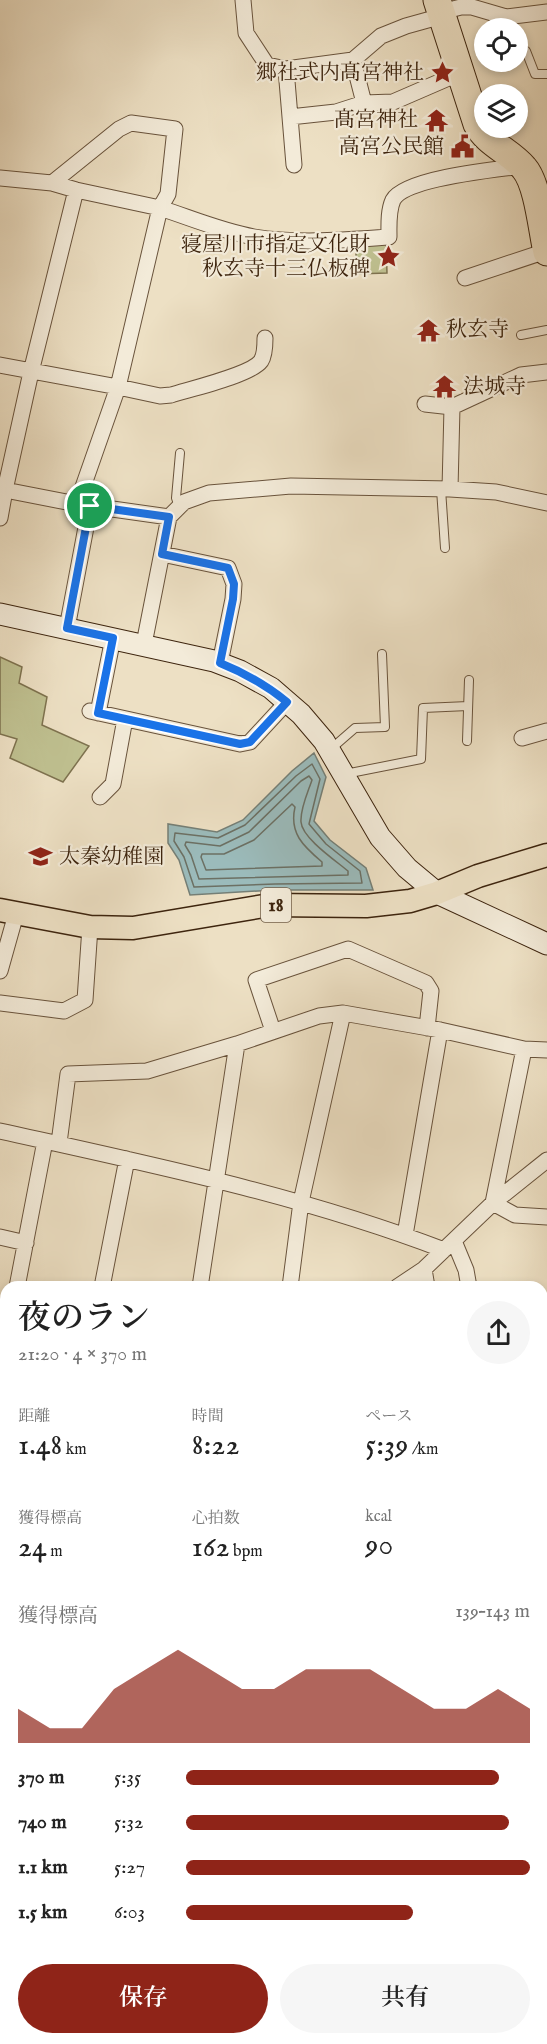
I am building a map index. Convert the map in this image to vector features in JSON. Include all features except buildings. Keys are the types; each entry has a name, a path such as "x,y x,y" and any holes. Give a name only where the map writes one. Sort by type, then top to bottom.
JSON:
{"highway":[{"path":"440,9 482,133 523,166 532,180 546,246"}],"main road":[{"name":"18","path":"8,912 90,927 133,928 270,905 366,906 410,901 437,893 478,876 547,855"}],"street":[{"path":"243,0 246,33 267,65 286,69 353,60 381,36 440,9 472,7 506,17 547,12"},
{"path":"353,60 364,103"},
{"path":"286,69 294,165"},
{"path":"290,117 336,111 364,103 393,102 460,73"},
{"path":"52,183 119,129 131,123 175,129 168,194 160,208 118,387 83,505 67,628"},
{"path":"0,178 52,183 160,208 254,237 317,242 389,237 390,210 393,200 407,190 433,180 523,166"},
{"path":"0,518 5,490 7,452 31,372 76,190"},
{"path":"465,278 546,246"},
{"path":"0,365 160,396 171,395 247,371 260,363 264,355 265,338"},
{"path":"424,404 452,407 521,375 547,372"},
{"path":"446,489 452,407"},
{"path":"144,645 162,554 174,512 184,502 209,493 291,486 446,489 496,492 547,503"},
{"path":"5,490 83,505 174,512"},
{"path":"162,554 228,568 234,584 233,599 220,663"},
{"path":"0,614 220,663 271,688 301,714 329,750 380,837 407,868 437,893 547,945"},
{"path":"113,638 94,712 240,744 250,742 287,702"},
{"path":"100,797 113,784 125,719"},
{"path":"522,738 547,731"},
{"path":"0,971 8,912"},
{"path":"0,1003 64,1011 85,1000 90,927"},
{"path":"273,1032 256,980 348,949 426,983 430,991 433,1029 405,1235"},
{"path":"291,1281 301,1202 343,1013"},
{"path":"18,1281 68,1074 147,1071 319,1016 343,1013 433,1029 524,1049 547,1050"},
{"path":"201,1281 237,1044"},
{"path":"493,1203 524,1049"},
{"path":"0,1131 217,1180 301,1202 405,1235 449,1245 466,1270 468,1281"},
{"path":"103,1281 127,1159"},
{"path":"406,1281 424,1269 493,1203 547,1160"},
{"path":"493,1203 515,1215 547,1217"},
{"path":"0,1237 26,1243"},
{"path":"424,1269 426,1281"}],"lane":[{"path":"528,56 535,74 547,75"},
{"path":"521,335 547,330"},
{"path":"174,512 180,453"},
{"path":"445,548 446,489"},
{"path":"329,750 355,728 385,727 382,654"},
{"path":"467,741 469,680"},
{"path":"344,775 421,759 423,708 468,706"}],"green space":[{"path":"386,243 387,273 356,274 356,244"},
{"path":"0,657 22,667 19,683 47,697 42,725 89,746 63,782 10,758 17,739 0,734"}],"water":[{"path":"314,753 326,777 314,821 330,840 366,868 373,890 275,890 190,895 179,860 168,843 168,824 217,832 243,820 292,771"}],"place":[{"name":"郷社式内髙宮神社","path":"442,73"},
{"name":"髙宮神社","path":"436,120"},
{"name":"高宮公民館","path":"462,147"},
{"name":"寝屋川市指定文化財 秋玄寺十三仏板碑","path":"388,257"},
{"name":"秋玄寺","path":"428,330"},
{"name":"法城寺","path":"445,387"},
{"name":"太秦幼稚園","path":"41,857"}],"route":[{"path":"90,506 169,517 162,554 228,568 234,584 233,599 220,663 271,688 287,702 250,742 240,744 98,713 113,638 67,628 90,506"}]}
